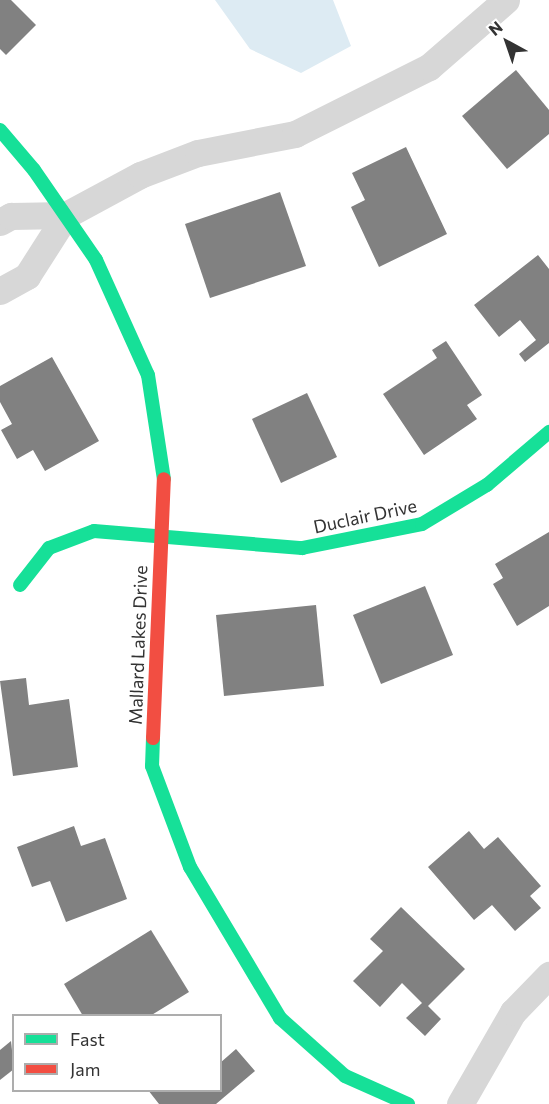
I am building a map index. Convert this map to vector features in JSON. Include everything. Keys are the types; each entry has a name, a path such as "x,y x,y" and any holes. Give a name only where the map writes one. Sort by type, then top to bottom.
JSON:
{"street":[{"path":"0,222 11,216 66,215 140,175 198,153 295,134 429,67 506,0"},
{"name":"Mallard Lakes Drive","path":"0,130 66,215 96,260 148,375 164,474 152,766 190,867 280,1018 345,1076 408,1104"},
{"path":"0,291 27,276 66,215"},
{"name":"Duclair Drive","path":"20,585 49,548 94,531 160,539 302,548 422,524 487,485 549,432"},
{"path":"460,1104 513,1012 549,975"}],"shaded area":[{"path":"215,0 333,0 351,46 301,73 250,49"}],"building":[{"path":"0,0 11,0 36,25 6,55 0,49"},
{"path":"516,70 549,110 549,134 507,169 462,116"},
{"path":"406,147 447,234 379,267 351,207 365,200 352,173"},
{"path":"280,192 306,266 210,298 185,224"},
{"path":"538,255 549,269 549,343 525,362 519,354 536,340 520,320 499,337 474,305"},
{"path":"446,341 482,395 467,405 477,419 424,455 383,394 437,358 432,350"},
{"path":"52,357 99,441 45,471 33,450 17,459 1,430 12,424 0,402 0,386"},
{"path":"307,393 337,457 281,483 252,419"},
{"path":"549,532 549,606 517,626 493,584 503,578 495,564"},
{"path":"425,586 453,655 381,684 353,615"},
{"path":"316,605 324,686 224,696 216,615"},
{"path":"26,678 29,705 69,699 78,767 13,776 0,681"},
{"path":"74,826 81,846 105,838 127,899 66,922 50,881 32,887 17,847"},
{"path":"469,831 484,849 498,837 541,886 530,896 541,908 515,931 492,905 474,920 428,867"},
{"path":"401,907 465,969 428,1006 441,1019 425,1036 406,1018 422,1003 402,983 380,1007 353,981 383,951 370,939"},
{"path":"151,930 189,992 153,1014 82,1014 64,984"},
{"path":"11,1041 12,1071 0,1080 0,1050"},
{"path":"236,1049 255,1071 216,1104 159,1104 150,1092 222,1092 222,1061"}],"traffic: fast":[{"path":"0,130 34,170 96,260 148,375 164,479"},
{"path":"20,585 49,548 94,531 302,548 422,524 487,485 549,432"},
{"path":"153,738 152,766 190,867 280,1018 345,1076 408,1104"}],"traffic: jam":[{"path":"153,738 164,479"}]}
